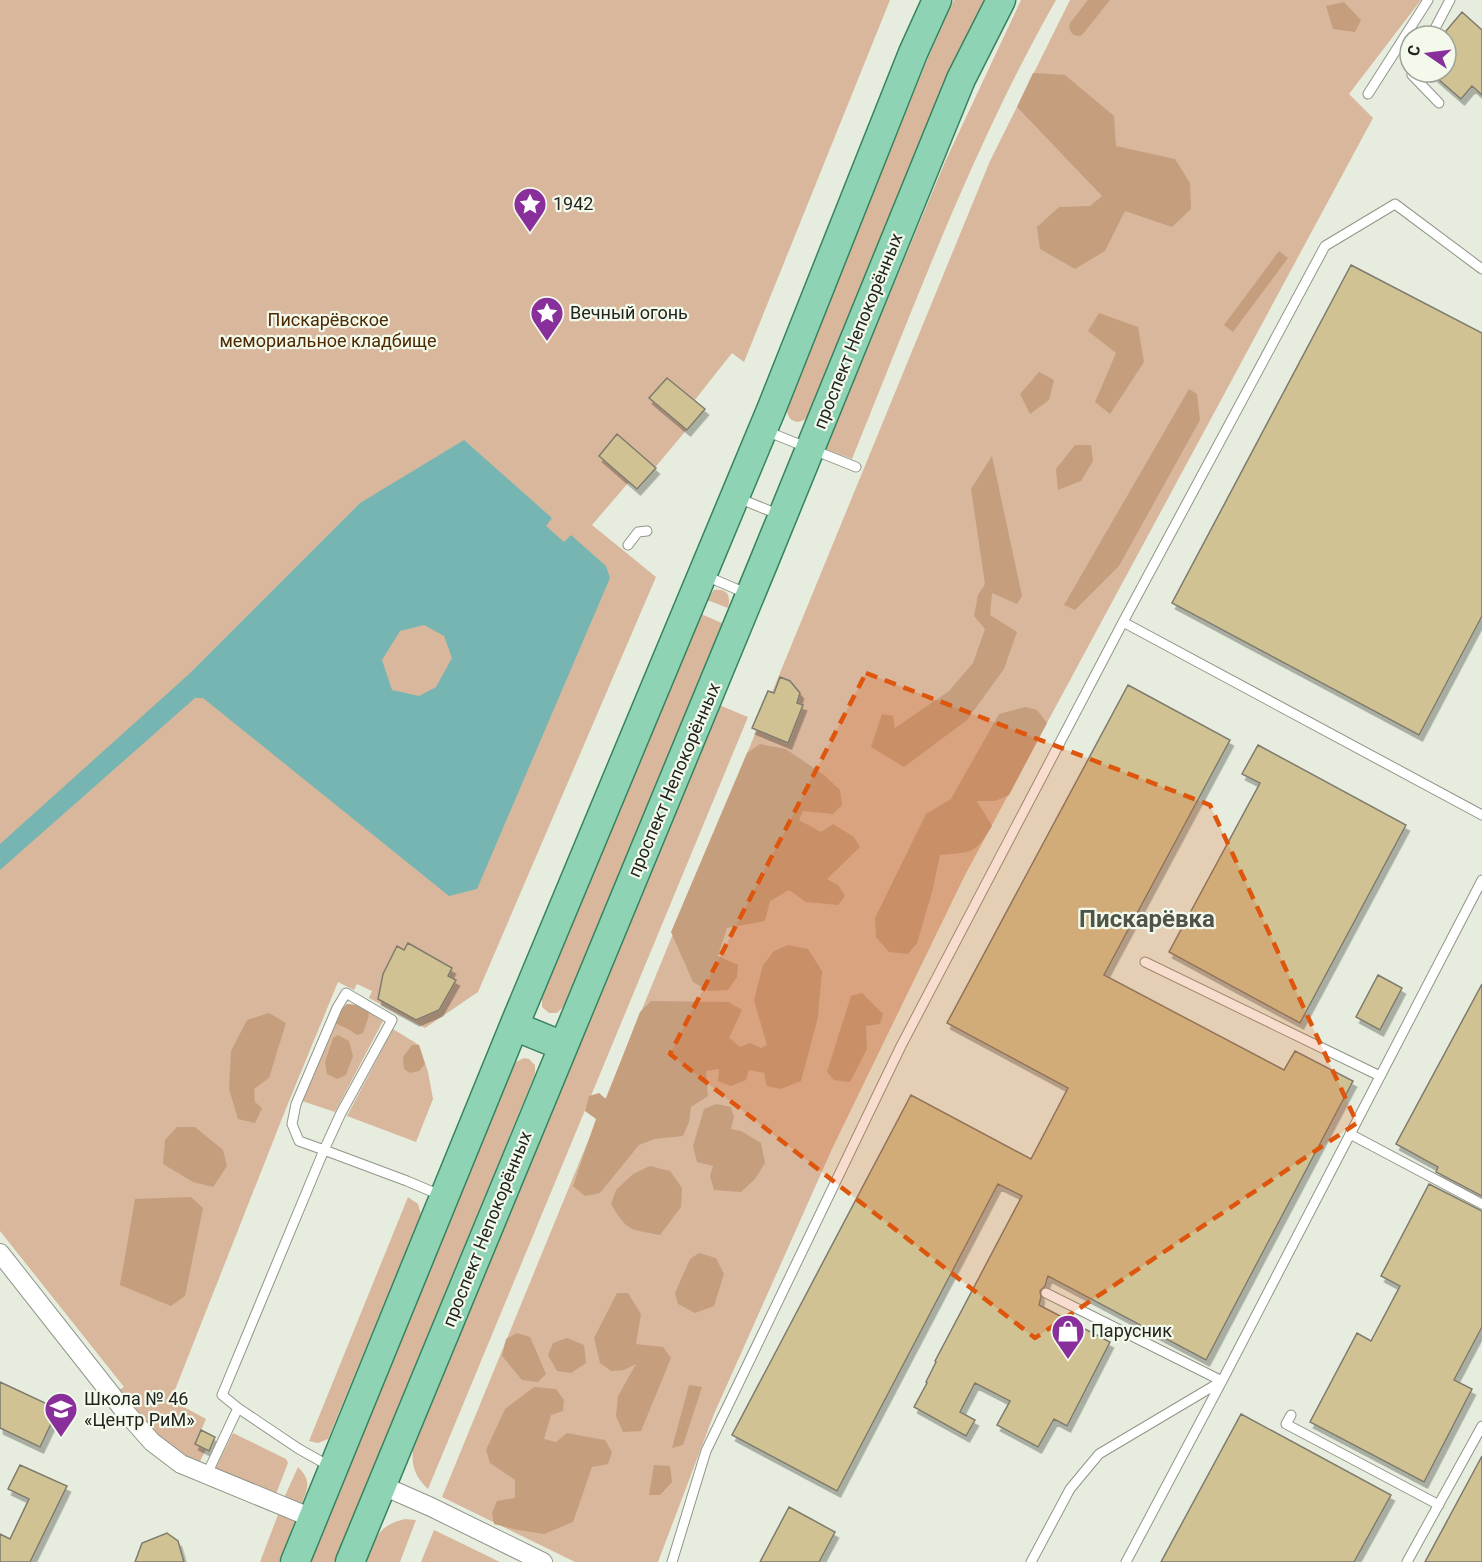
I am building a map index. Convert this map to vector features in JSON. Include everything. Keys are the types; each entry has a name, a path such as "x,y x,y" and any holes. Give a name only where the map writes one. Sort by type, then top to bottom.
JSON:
{"main road":[{"path":"295,1562 514,1026 763,430 913,53 937,0"},
{"name":"проспект Непокорённых","path":"350,1562 751,595 961,79 1001,0"},
{"path":"514,1026 563,1046"}],"street":[{"path":"0,1253 122,1408 152,1442 181,1464 312,1518"},
{"path":"381,1485 543,1562"}],"lane":[{"path":"1368,94 1428,0"},
{"path":"1437,24 1450,0"},
{"path":"1421,84 1439,103"},
{"path":"672,1562 706,1451 901,1046 1325,246 1395,204 1482,269"},
{"path":"763,430 856,467"},
{"path":"735,497 783,516"},
{"path":"628,545 638,532 647,531"},
{"path":"703,575 751,595"},
{"path":"1124,622 1482,815"},
{"path":"1126,1562 1482,880"},
{"path":"1145,962 1380,1076"},
{"path":"333,1468 299,1449 222,1395 324,1150 341,1113 392,1020 346,993 337,1008 296,1104 292,1124 299,1141 324,1150 407,1181 445,1197"},
{"path":"1350,1134 1482,1204"},
{"path":"1046,1293 1222,1381"},
{"path":"1031,1562 1070,1489 1099,1454 1222,1381"},
{"path":"207,1474 238,1408"},
{"path":"1291,1415 1286,1424 1439,1505"},
{"path":"1407,1562 1482,1426"}],"highlighted area":[{"path":"866,673 1210,805 1357,1123 1035,1338 670,1054"}],"green space":[{"name":"Пискарёвское мемориальное кладбище","path":"0,0 890,0 744,362 732,353 694,401 704,409 637,489 629,482 592,525 656,577 478,992 425,1028 369,998 372,991 357,984 354,990 338,982 171,1400 206,1419 195,1444 206,1450 199,1463 156,1438 117,1391 124,1387 0,1231"},
{"path":"954,0 985,0 810,414 802,421 794,421 788,416 787,405 928,58"},
{"path":"1021,0 1056,0 998,112 946,226 852,459 825,449 945,162"},
{"path":"1070,0 1421,0 1403,24 1398,24 1398,30 1349,94 1373,118 965,875 832,1149 714,1414 658,1562 575,1562 442,1497 990,161"},
{"path":"714,590 723,590 727,594 728,608 707,600"},
{"path":"701,614 722,623 563,1007 557,1013 549,1013 542,1007 542,998"},
{"path":"719,705 748,717 428,1489 414,1469 414,1444"},
{"path":"347,1004 356,1005 383,1021 335,1112 302,1101 308,1082 342,1009"},
{"path":"393,1029 419,1045 428,1072 433,1099 416,1142 347,1116"},
{"path":"524,1058 529,1059 535,1065 535,1074 334,1562 310,1562 514,1066 516,1062"},
{"path":"408,1197 418,1204 421,1214 328,1439 318,1443 309,1441"},
{"path":"233,1433 286,1459 288,1463 276,1494 214,1471"},
{"path":"298,1467 307,1481 301,1505 284,1498"},
{"path":"279,1512 296,1518 279,1562 260,1562"},
{"path":"405,1519 416,1520 400,1562 366,1562 383,1529"},
{"path":"434,1530 500,1562 421,1562"}],"shaded area":[{"path":"1088,0 1110,0 1082,35 1074,35 1069,26 1070,23"},
{"path":"1344,2 1361,20 1355,32 1333,29 1326,6"},
{"path":"1033,73 1065,75 1114,116 1116,146 1175,159 1190,183 1191,209 1172,227 1125,211 1105,251 1075,269 1040,249 1037,227 1059,207 1090,206 1102,196 1017,107"},
{"path":"1279,251 1288,258 1233,332 1224,325"},
{"path":"1099,313 1138,327 1144,362 1110,414 1095,402 1116,353 1088,331"},
{"path":"1039,372 1054,380 1049,400 1030,414 1020,394"},
{"path":"1189,389 1197,394 1200,420 1119,566 1075,610 1064,605"},
{"path":"1075,445 1091,445 1093,461 1081,481 1058,490 1056,469"},
{"path":"992,456 1022,596 1017,604 992,593 990,615 1017,632 1004,669 967,720 904,767 871,747 882,714 893,716 895,728 949,691 973,663 985,629 974,616 978,595 985,584 971,489"},
{"path":"1025,707 1037,710 1047,723 1009,795 995,801 977,801 992,826 972,850 940,855 917,943 908,954 889,952 876,937 875,918 926,814 951,799 999,714"},
{"path":"760,744 786,749 824,775 840,790 842,805 833,814 803,811 799,820 821,832 833,824 854,837 860,847 827,879 838,885 845,896 838,905 806,902 789,890 770,901 765,921 727,928 718,956 738,965 737,977 728,990 709,991 693,982 671,932 747,753"},
{"path":"788,945 808,949 822,971 818,1017 801,1081 781,1089 767,1086 764,1073 749,1070 746,1080 731,1086 718,1081 719,1069 706,1071 708,1096 691,1107 689,1122 683,1136 655,1139 639,1145 600,1193 585,1196 573,1186 596,1119 585,1111 589,1096 599,1093 606,1099 640,1012 651,1001 728,1002 742,1010 729,1038 740,1047 750,1043 761,1048 767,1045 754,1000 763,965 774,951"},
{"path":"862,993 883,1014 880,1024 866,1026 867,1049 850,1082 834,1080 827,1072 851,996"},
{"path":"347,1004 356,1005 369,1012 363,1033 357,1035 335,1023"},
{"path":"269,1013 286,1023 269,1078 254,1089 255,1102 262,1108 255,1123 238,1119 229,1089 231,1051 247,1020"},
{"path":"338,1035 349,1041 353,1056 346,1075 337,1079 327,1074 325,1062 333,1038"},
{"path":"412,1045 419,1045 425,1064 419,1071 410,1073 404,1069 403,1057"},
{"path":"716,1104 731,1107 734,1117 731,1129 741,1131 761,1143 765,1163 755,1179 741,1192 714,1190 710,1176 713,1166 697,1162 693,1146 704,1109"},
{"path":"177,1127 195,1127 223,1150 227,1166 213,1187 193,1182 163,1164 165,1140"},
{"path":"650,1166 670,1171 682,1188 681,1207 660,1235 630,1228 621,1220 611,1204 616,1190 633,1174"},
{"path":"191,1197 203,1208 185,1296 171,1306 120,1285 135,1199"},
{"path":"699,1253 716,1258 724,1274 714,1306 695,1313 678,1304 675,1293 690,1259"},
{"path":"617,1293 628,1293 641,1314 636,1344 663,1347 671,1358 641,1431 623,1432 616,1416 618,1396 636,1364 624,1370 611,1371 600,1363 594,1338"},
{"path":"517,1333 530,1337 546,1374 538,1382 522,1380 502,1356 506,1339"},
{"path":"567,1338 584,1345 586,1363 571,1373 557,1371 548,1355 553,1343"},
{"path":"689,1385 702,1387 683,1445 672,1448"},
{"path":"534,1387 556,1389 564,1400 563,1411 551,1415 544,1439 556,1442 567,1433 605,1440 612,1452 608,1464 592,1467 573,1522 544,1534 494,1524 492,1513 497,1501 515,1498 515,1480 490,1463 486,1450 505,1409"},
{"path":"654,1465 670,1466 672,1482 660,1495 649,1495"}],"water":[{"path":"464,440 552,518 546,526 564,542 571,535 606,566 610,578 477,889 449,896 203,698 195,698 0,870 0,844 188,675 360,503","holes":["424,625 444,636 452,658 436,687 419,696 392,690 382,660 400,631"]}],"building":[{"path":"1462,12 1482,30 1482,95 1472,86 1461,99 1444,84 1458,84 1458,24 1452,24"},
{"path":"1351,265 1482,333 1482,616 1419,735 1172,603"},
{"path":"667,378 705,409 687,430 649,398"},
{"path":"617,434 656,468 637,489 599,456"},
{"path":"780,677 790,681 800,693 797,703 803,705 788,743 752,728 768,691 774,693"},
{"path":"1128,685 1230,740 1104,975 1284,1070 1295,1051 1353,1081 1206,1360 1048,1276 1045,1286 1040,1291 1039,1305 1110,1342 1067,1426 1054,1419 1038,1447 997,1425 1010,1401 975,1383 960,1412 975,1420 966,1436 914,1407 927,1383 935,1361 1022,1196 998,1184 837,1491 732,1435 911,1095 1031,1159 1068,1088 947,1023"},
{"path":"1258,745 1406,825 1300,1023 1169,952 1260,783 1242,774"},
{"path":"408,943 452,968 448,976 456,980 439,1010 416,1020 378,999 383,974 397,946 404,950"},
{"path":"1378,975 1402,988 1380,1030 1356,1017"},
{"path":"1482,984 1482,1196 1436,1172 1438,1167 1396,1144"},
{"path":"1429,1184 1482,1211 1482,1327 1454,1380 1472,1389 1424,1482 1310,1422 1357,1333 1371,1341 1400,1286 1381,1276"},
{"path":"0,1382 58,1409 40,1447 0,1428"},
{"path":"1241,1414 1391,1495 1354,1562 1161,1562"},
{"path":"201,1430 215,1437 209,1451 195,1444"},
{"path":"1482,1456 1482,1562 1425,1562"},
{"path":"20,1465 67,1486 30,1562 0,1562 0,1534 10,1539 29,1499 8,1489"},
{"path":"789,1507 835,1532 819,1562 760,1562"},
{"path":"167,1533 178,1541 184,1562 135,1562 142,1543"}],"place":[{"name":"1942","path":"530,233"},
{"name":"Вечный огонь","path":"547,342"},
{"name":"Парусник","path":"1068,1360"},
{"name":"Школа № 46 «Центр РиМ»","path":"61,1438"}],"district":[{"name":"Пискарёвка","path":"1147,919"}]}
